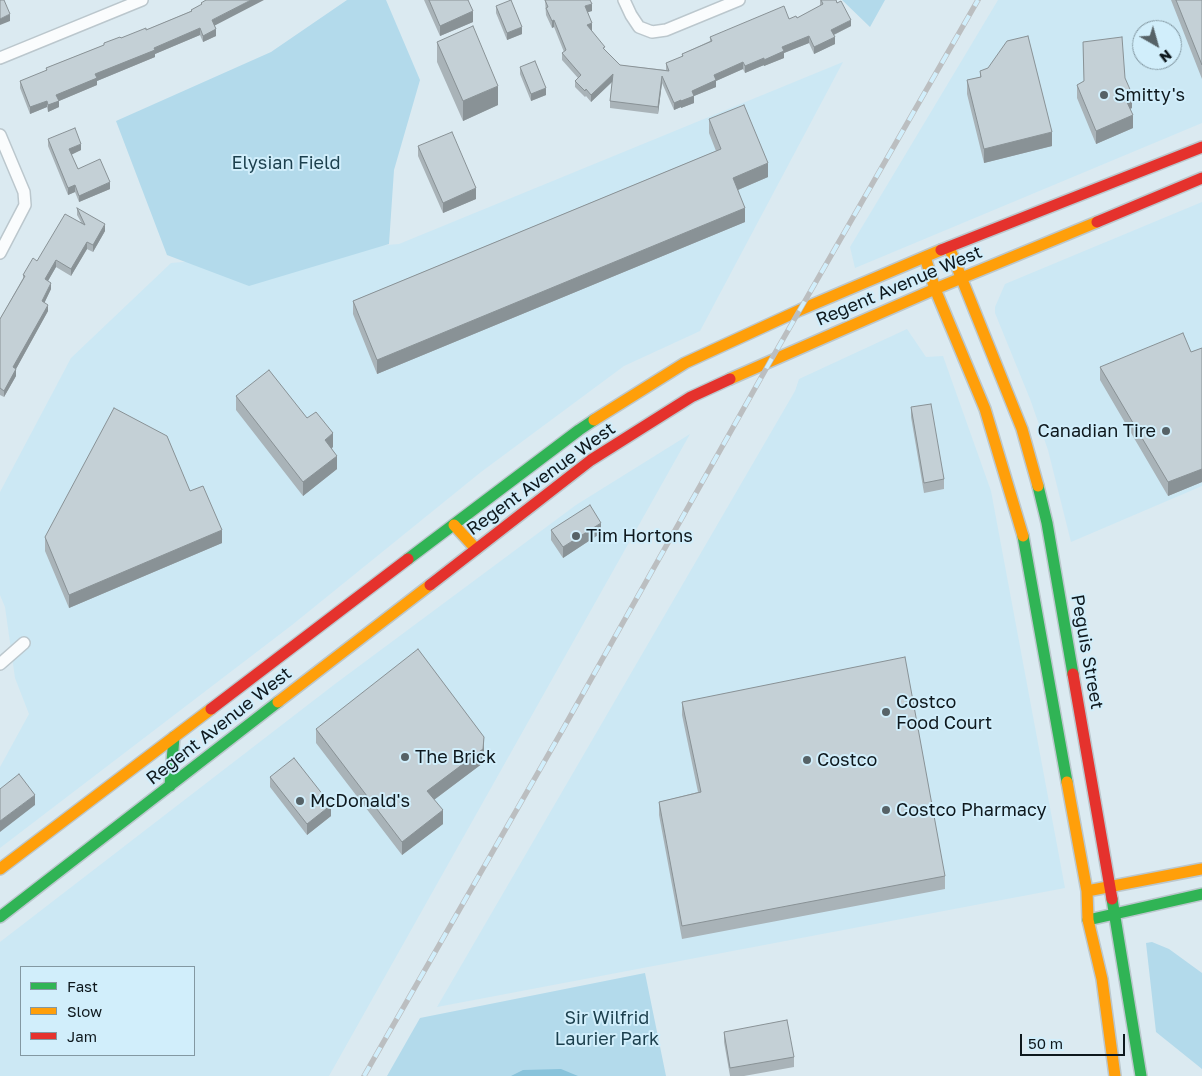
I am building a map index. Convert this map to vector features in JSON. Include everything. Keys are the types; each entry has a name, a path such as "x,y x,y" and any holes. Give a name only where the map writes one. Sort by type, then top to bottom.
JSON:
{"main road":[{"name":"Regent Avenue West","path":"0,869 579,430 685,363 800,310 925,257 1202,147"},
{"name":"Regent Avenue West","path":"0,917 591,460 691,397 935,289 1202,178"},
{"name":"Peguis Street","path":"949,247 1010,398 1035,473 1047,523 1111,888 1141,1076"},
{"path":"925,257 935,289 985,409 1022,528 1087,891 1088,920 1102,979 1115,1076"},
{"path":"454,525 476,550"},
{"path":"170,786 174,737"},
{"path":"1087,891 1111,888 1202,869"},
{"path":"1088,920 1202,894"}],"street":[{"path":"0,58 142,0"},
{"path":"624,0 639,27 652,32 666,30 739,0"},
{"path":"0,135 24,192 24,205 0,254"},
{"path":"0,664 24,643"}],"shaded area":[{"path":"998,0 1202,0 1202,123 855,268 850,247"},
{"path":"843,62 700,331 624,366 481,472 292,625 0,848 0,767 29,714 15,678 5,607 0,595 0,492 71,358 171,263 399,244"},
{"path":"1202,202 1202,486 1071,542 1048,450 1030,399 995,313 995,307 1005,284"},
{"path":"907,329 926,357 943,356 991,491 1065,888 437,1007 795,391 799,379"},
{"path":"690,434 329,1076 0,1076 0,942 335,684 576,505"},
{"path":"561,1069 578,1076 511,1076 523,1070"}],"green space":[{"name":"Elysian Field","path":"347,0 386,0 420,80 394,170 389,244 249,286 167,255 116,121 271,52"},
{"path":"842,0 885,0 870,27"},
{"path":"1152,942 1169,949 1202,973 1202,1069 1156,1032 1146,943"},
{"name":"Sir Wilfrid Laurier Park","path":"645,973 666,1076 387,1076 420,1018"}],"building":[{"path":"0,0 4,0 10,14 0,19"},
{"path":"206,0 251,0 212,20 216,29 203,36 200,28 154,48 155,50 95,74 97,78 56,95 59,101 48,105 47,101 30,107 20,81 47,70 46,68 104,45 104,43 146,28 146,30 192,11"},
{"path":"429,0 468,0 473,11 440,26"},
{"path":"511,0 522,27 507,33 496,6"},
{"path":"545,0 590,0 592,4 585,6 592,23 587,25 605,47 603,48 620,65 669,71 666,63 712,41 710,37 784,6 789,19 796,16 797,18 823,4 821,0 836,0 837,3 841,1 851,20 831,30 835,37 814,47 809,36 782,47 784,51 764,60 764,58 745,66 743,62 714,75 716,80 692,91 694,96 681,101 674,103 662,76 658,107 610,101 613,74 591,95 586,89 585,91 575,81 581,75 562,53 566,50 554,20 552,21 546,8 548,7"},
{"path":"1176,0 1202,0 1202,65"},
{"path":"473,26 498,86 463,101 437,42"},
{"path":"1028,36 1052,132 984,149 967,80 981,77 980,71 988,68 1007,41"},
{"name":"Smitty's","path":"1122,37 1125,78 1132,94 1125,98 1133,115 1096,131 1077,85 1084,81 1083,42"},
{"path":"535,61 546,88 531,94 520,67"},
{"path":"744,105 768,163 733,178 745,208 377,360 353,301 721,149 709,119"},
{"path":"75,128 81,144 69,149 78,169 100,159 110,182 79,196 75,185 68,188 48,139"},
{"path":"452,132 476,188 443,203 418,146"},
{"path":"77,208 105,224 93,245 87,242 71,269 56,260 45,279 51,283 42,301 48,305 13,367 16,369 4,391 0,388 0,319 25,276 23,275 33,258 37,261 65,214 85,225"},
{"name":"Canadian Tire","path":"1183,333 1191,352 1202,348 1202,469 1168,482 1100,367"},
{"path":"269,370 307,418 316,412 333,433 325,440 337,456 303,482 236,396"},
{"path":"931,404 944,479 924,483 911,407"},
{"path":"114,408 167,436 190,491 203,486 222,530 69,595 45,537"},
{"path":"590,505 601,523 563,547 551,530"},
{"name":"The Brick","path":"418,649 484,737 483,749 427,791 443,810 402,842 316,729"},
{"name":"Costco","path":"905,657 945,876 682,926 659,802 701,792 682,702"},
{"name":"McDonald's","path":"294,758 331,805 307,824 270,777"},
{"path":"19,774 35,795 0,821 0,789"},
{"path":"787,1020 794,1057 730,1068 724,1032"}],"railway":[{"path":"364,1076 978,0"}],"traffic: fast":[{"path":"408,559 594,420"},
{"path":"1038,486 1047,523 1073,674"},
{"path":"1023,536 1067,782"},
{"path":"0,917 278,702"},
{"path":"170,786 174,737"},
{"path":"1088,920 1202,894"},
{"path":"1112,899 1141,1076"}],"traffic: slow":[{"path":"730,379 935,289 1097,222"},
{"path":"949,247 1022,429 1038,486"},
{"path":"594,420 685,363 800,310 941,250"},
{"path":"925,257 935,289 985,409 1023,536"},
{"path":"454,525 476,549"},
{"path":"278,702 430,585"},
{"path":"0,869 211,709"},
{"path":"1067,782 1087,891 1088,920 1102,979 1115,1076"},
{"path":"1087,891 1202,869"}],"traffic: jam":[{"path":"941,250 1202,147"},
{"path":"1097,222 1202,178"},
{"path":"430,585 591,460 691,397 730,379"},
{"path":"211,709 408,559"},
{"path":"1073,674 1112,899"}],"place":[{"name":"Smitty's","path":"1104,95"},
{"name":"Canadian Tire","path":"1166,431"},
{"name":"Tim Hortons","path":"576,536"},
{"name":"Costco Food Court","path":"886,712"},
{"name":"The Brick","path":"405,757"},
{"name":"Costco","path":"807,760"},
{"name":"McDonald's","path":"300,801"},
{"name":"Costco Pharmacy","path":"886,810"}]}
